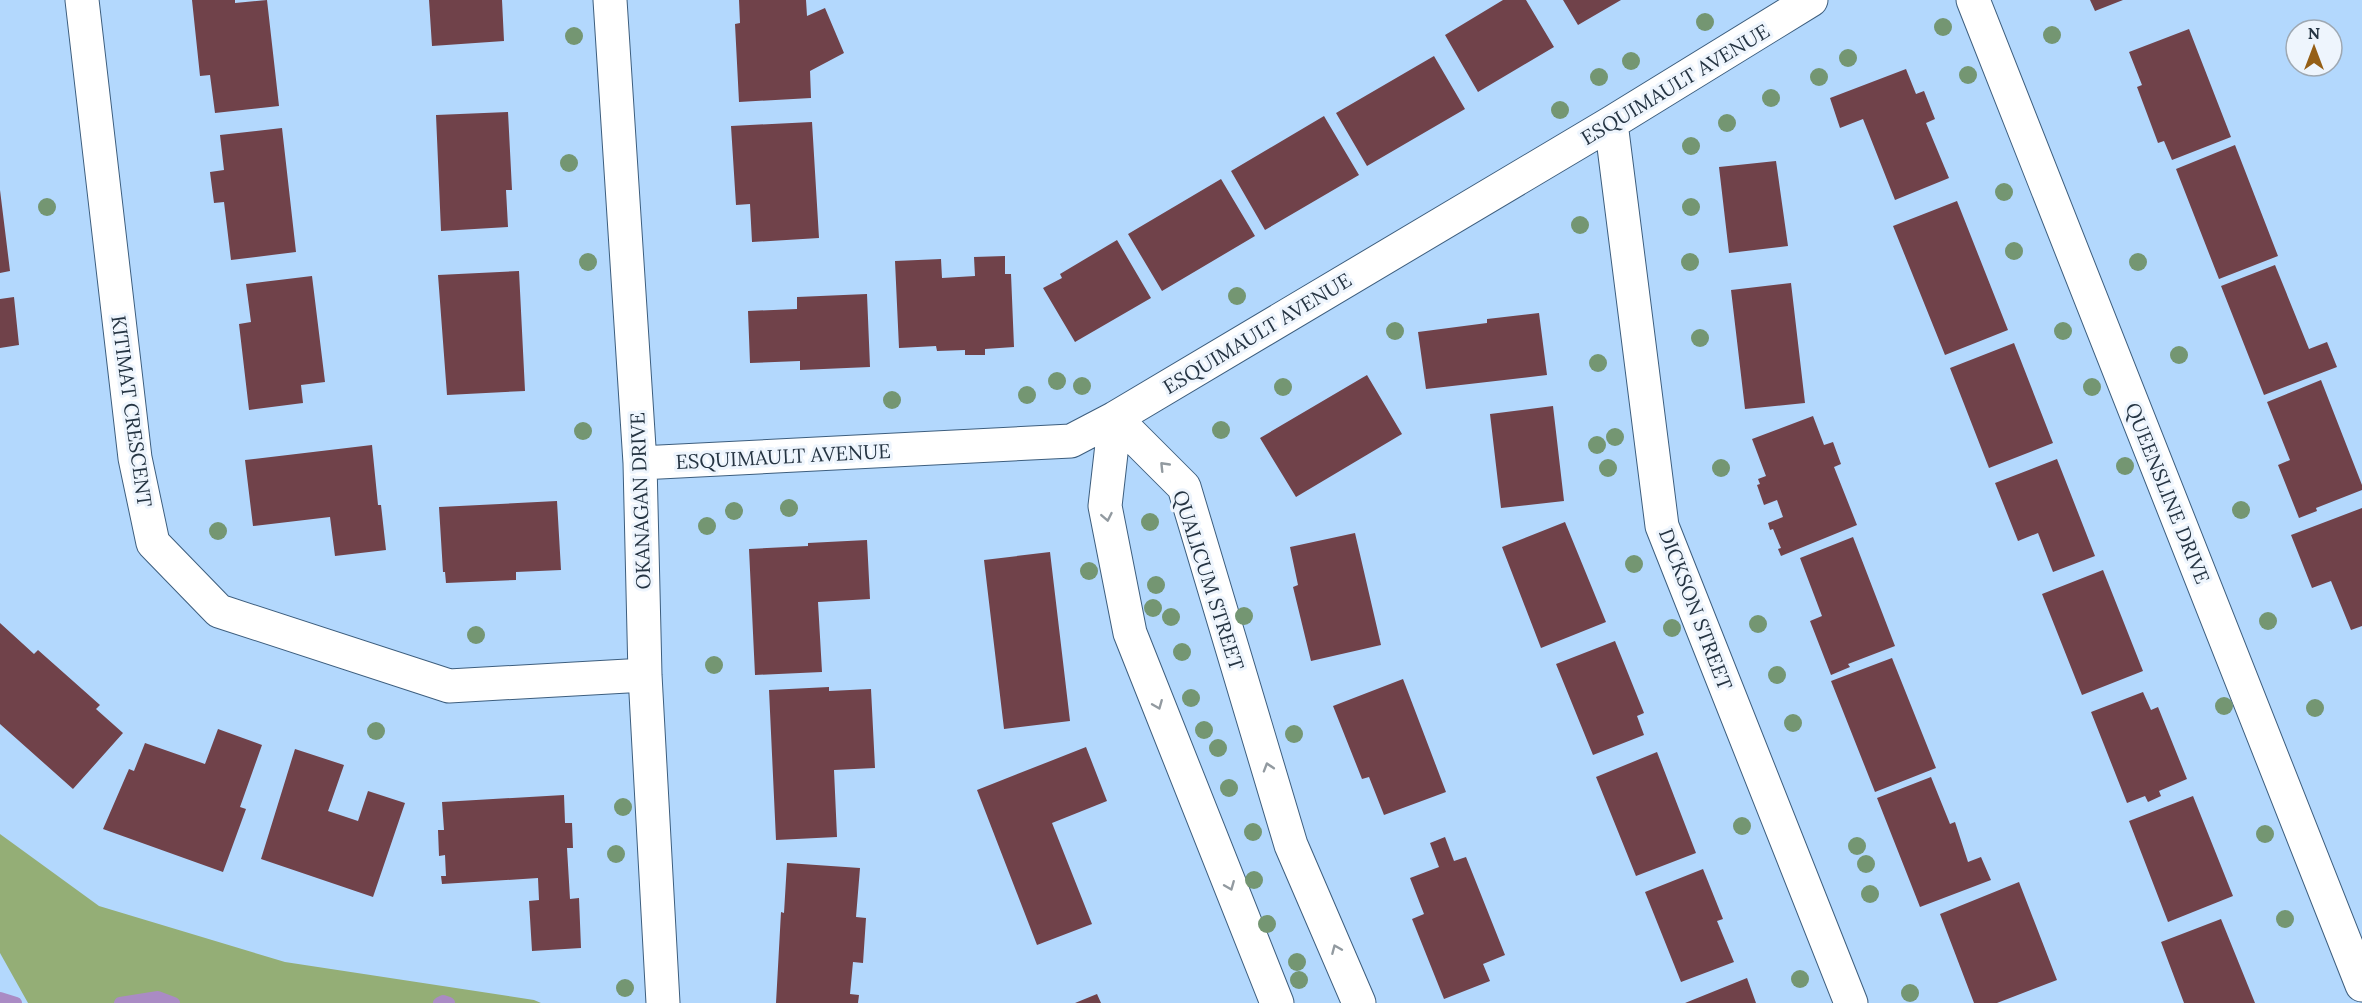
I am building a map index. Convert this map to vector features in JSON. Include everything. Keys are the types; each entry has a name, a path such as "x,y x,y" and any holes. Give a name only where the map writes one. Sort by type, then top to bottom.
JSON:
{"street":[{"name":"KITIMAT CRESCENT","path":"82,0 135,458 153,543 219,611 449,686 645,675"},
{"name":"OKANAGAN DRIVE","path":"610,0 640,463 645,675 663,1003"},
{"name":"ESQUIMAULT AVENUE","path":"640,463 1071,441 1115,418 1611,123 1811,0"},
{"name":"QUEENSLINE DRIVE","path":"1973,0 2362,985"},
{"name":"DICKSON STREET","path":"1611,123 1662,526 1851,1003"},
{"path":"1115,418 1105,506 1130,633 1277,1003"},
{"name":"QUALICUM STREET","path":"1115,418 1184,487 1291,845 1359,1003"}],"green space":[{"path":"0,834 99,906 285,962 534,1000 541,1003 28,1003 0,953"}],"building":[{"path":"192,0 235,0 235,3 267,0 279,106 215,113 210,75 200,76"},
{"path":"429,0 502,0 504,41 432,46"},
{"path":"739,0 806,0 807,16 825,8 844,53 810,71 811,98 739,102 735,24 740,23"},
{"path":"1503,0 1526,0 1554,47 1478,92 1445,35"},
{"path":"1563,0 1621,0 1578,25"},
{"path":"2090,0 2123,0 2095,11"},
{"path":"2189,29 2231,137 2172,160 2164,141 2158,143 2137,87 2142,85 2129,52"},
{"path":"1434,56 1465,109 1367,166 1336,113"},
{"path":"1906,69 1916,94 1924,91 1935,119 1926,123 1949,178 1895,200 1863,119 1840,128 1830,98"},
{"path":"508,112 512,190 506,190 508,227 441,231 436,115"},
{"path":"1324,116 1359,175 1265,230 1231,171"},
{"path":"812,122 819,238 752,242 750,204 736,205 731,126"},
{"path":"282,128 296,252 231,260 224,202 214,203 210,172 224,170 220,135"},
{"path":"2235,145 2278,256 2219,279 2176,169"},
{"path":"1776,161 1788,246 1729,253 1719,167"},
{"path":"1221,179 1255,236 1162,291 1128,234"},
{"path":"0,190 10,271 0,273"},
{"path":"1957,201 2008,330 1945,355 1893,226"},
{"path":"1117,240 1151,298 1075,342 1043,288 1062,278 1060,274"},
{"path":"1005,256 1005,274 1011,274 1014,347 985,349 985,355 965,355 965,350 937,351 936,346 899,348 895,261 941,259 942,278 975,276 974,257"},
{"path":"2275,265 2309,349 2327,342 2337,367 2264,395 2221,286"},
{"path":"519,271 525,391 447,395 438,275"},
{"path":"312,276 325,382 301,385 303,403 249,410 239,324 251,322 246,284"},
{"path":"1791,283 1805,403 1745,409 1731,290"},
{"path":"867,294 870,367 800,370 800,361 750,363 748,311 797,309 797,297"},
{"path":"14,297 19,345 0,348 0,299"},
{"path":"1539,313 1547,375 1426,389 1418,332 1487,323 1487,319"},
{"path":"2014,343 2053,443 1989,468 1950,368"},
{"path":"1367,375 1402,434 1296,497 1260,438"},
{"path":"2321,380 2362,490 2316,508 2317,511 2299,518 2278,465 2290,460 2267,402"},
{"path":"1553,406 1564,501 1501,508 1490,414"},
{"path":"1813,416 1824,445 1833,442 1841,464 1834,467 1857,525 1781,556 1778,549 1781,548 1768,523 1783,517 1777,500 1764,505 1757,485 1760,484 1758,479 1766,476 1752,439"},
{"path":"372,445 378,505 381,505 386,550 335,556 330,517 253,526 245,460"},
{"path":"2057,459 2095,556 2053,572 2038,533 2018,541 1995,483"},
{"path":"557,501 561,570 516,572 516,580 446,583 445,572 443,572 439,507"},
{"path":"2362,508 2362,626 2351,630 2331,581 2312,588 2291,535"},
{"path":"1565,522 1606,622 1541,648 1502,547"},
{"path":"1355,533 1381,645 1311,661 1293,587 1298,585 1290,547"},
{"path":"1853,537 1895,646 1848,664 1850,667 1831,675 1810,621 1822,616 1800,558"},
{"path":"867,540 870,599 818,602 822,672 755,675 749,549"},
{"path":"1050,552 1070,721 1004,729 984,560"},
{"path":"2103,570 2143,671 2082,695 2042,594"},
{"path":"0,623 34,654 38,650 100,705 96,709 123,733 73,789 0,724"},
{"path":"1615,641 1644,713 1637,716 1644,735 1593,755 1556,664"},
{"path":"1892,658 1936,768 1875,792 1831,681"},
{"path":"1403,679 1446,792 1384,815 1369,777 1362,779 1333,706"},
{"path":"829,687 829,691 871,689 875,768 834,770 837,837 776,840 769,690"},
{"path":"2143,692 2151,710 2158,707 2187,779 2159,791 2161,796 2148,802 2145,796 2127,803 2091,712"},
{"path":"218,729 262,745 240,807 246,809 223,872 103,829 129,769 134,771 145,743 205,764"},
{"path":"1086,747 1107,801 1052,823 1092,924 1037,945 977,790"},
{"path":"295,749 344,765 328,811 358,821 368,791 405,803 373,897 261,859"},
{"path":"1657,752 1696,853 1636,876 1596,777"},
{"path":"1931,777 1950,824 1955,822 1968,862 1981,857 1991,880 1920,907 1877,798"},
{"path":"564,795 565,823 572,823 573,848 567,848 570,899 579,898 581,948 532,951 529,901 539,900 538,878 442,884 441,876 446,876 445,855 439,856 438,830 444,830 442,802"},
{"path":"2193,796 2233,896 2168,922 2129,821"},
{"path":"1445,837 1454,861 1466,857 1505,955 1483,964 1490,981 1444,999 1412,919 1424,914 1410,878 1439,867 1430,843"},
{"path":"787,863 860,868 856,917 866,918 863,963 853,962 850,994 859,995 858,1003 776,1003 781,912 784,913"},
{"path":"1703,869 1723,919 1717,921 1734,962 1681,982 1645,892"},
{"path":"2019,882 2057,980 1997,1003 1974,1003 1940,914"},
{"path":"2221,919 2255,1003 2184,1003 2161,942"},
{"path":"1747,978 1756,1003 1685,1003"},
{"path":"1097,994 1101,1003 1075,1003"}],"waterway":[{"path":"120,1003 158,997 174,1003"},
{"path":"0,998 16,1003"},
{"path":"439,1003 443,1001 449,1003"}]}
